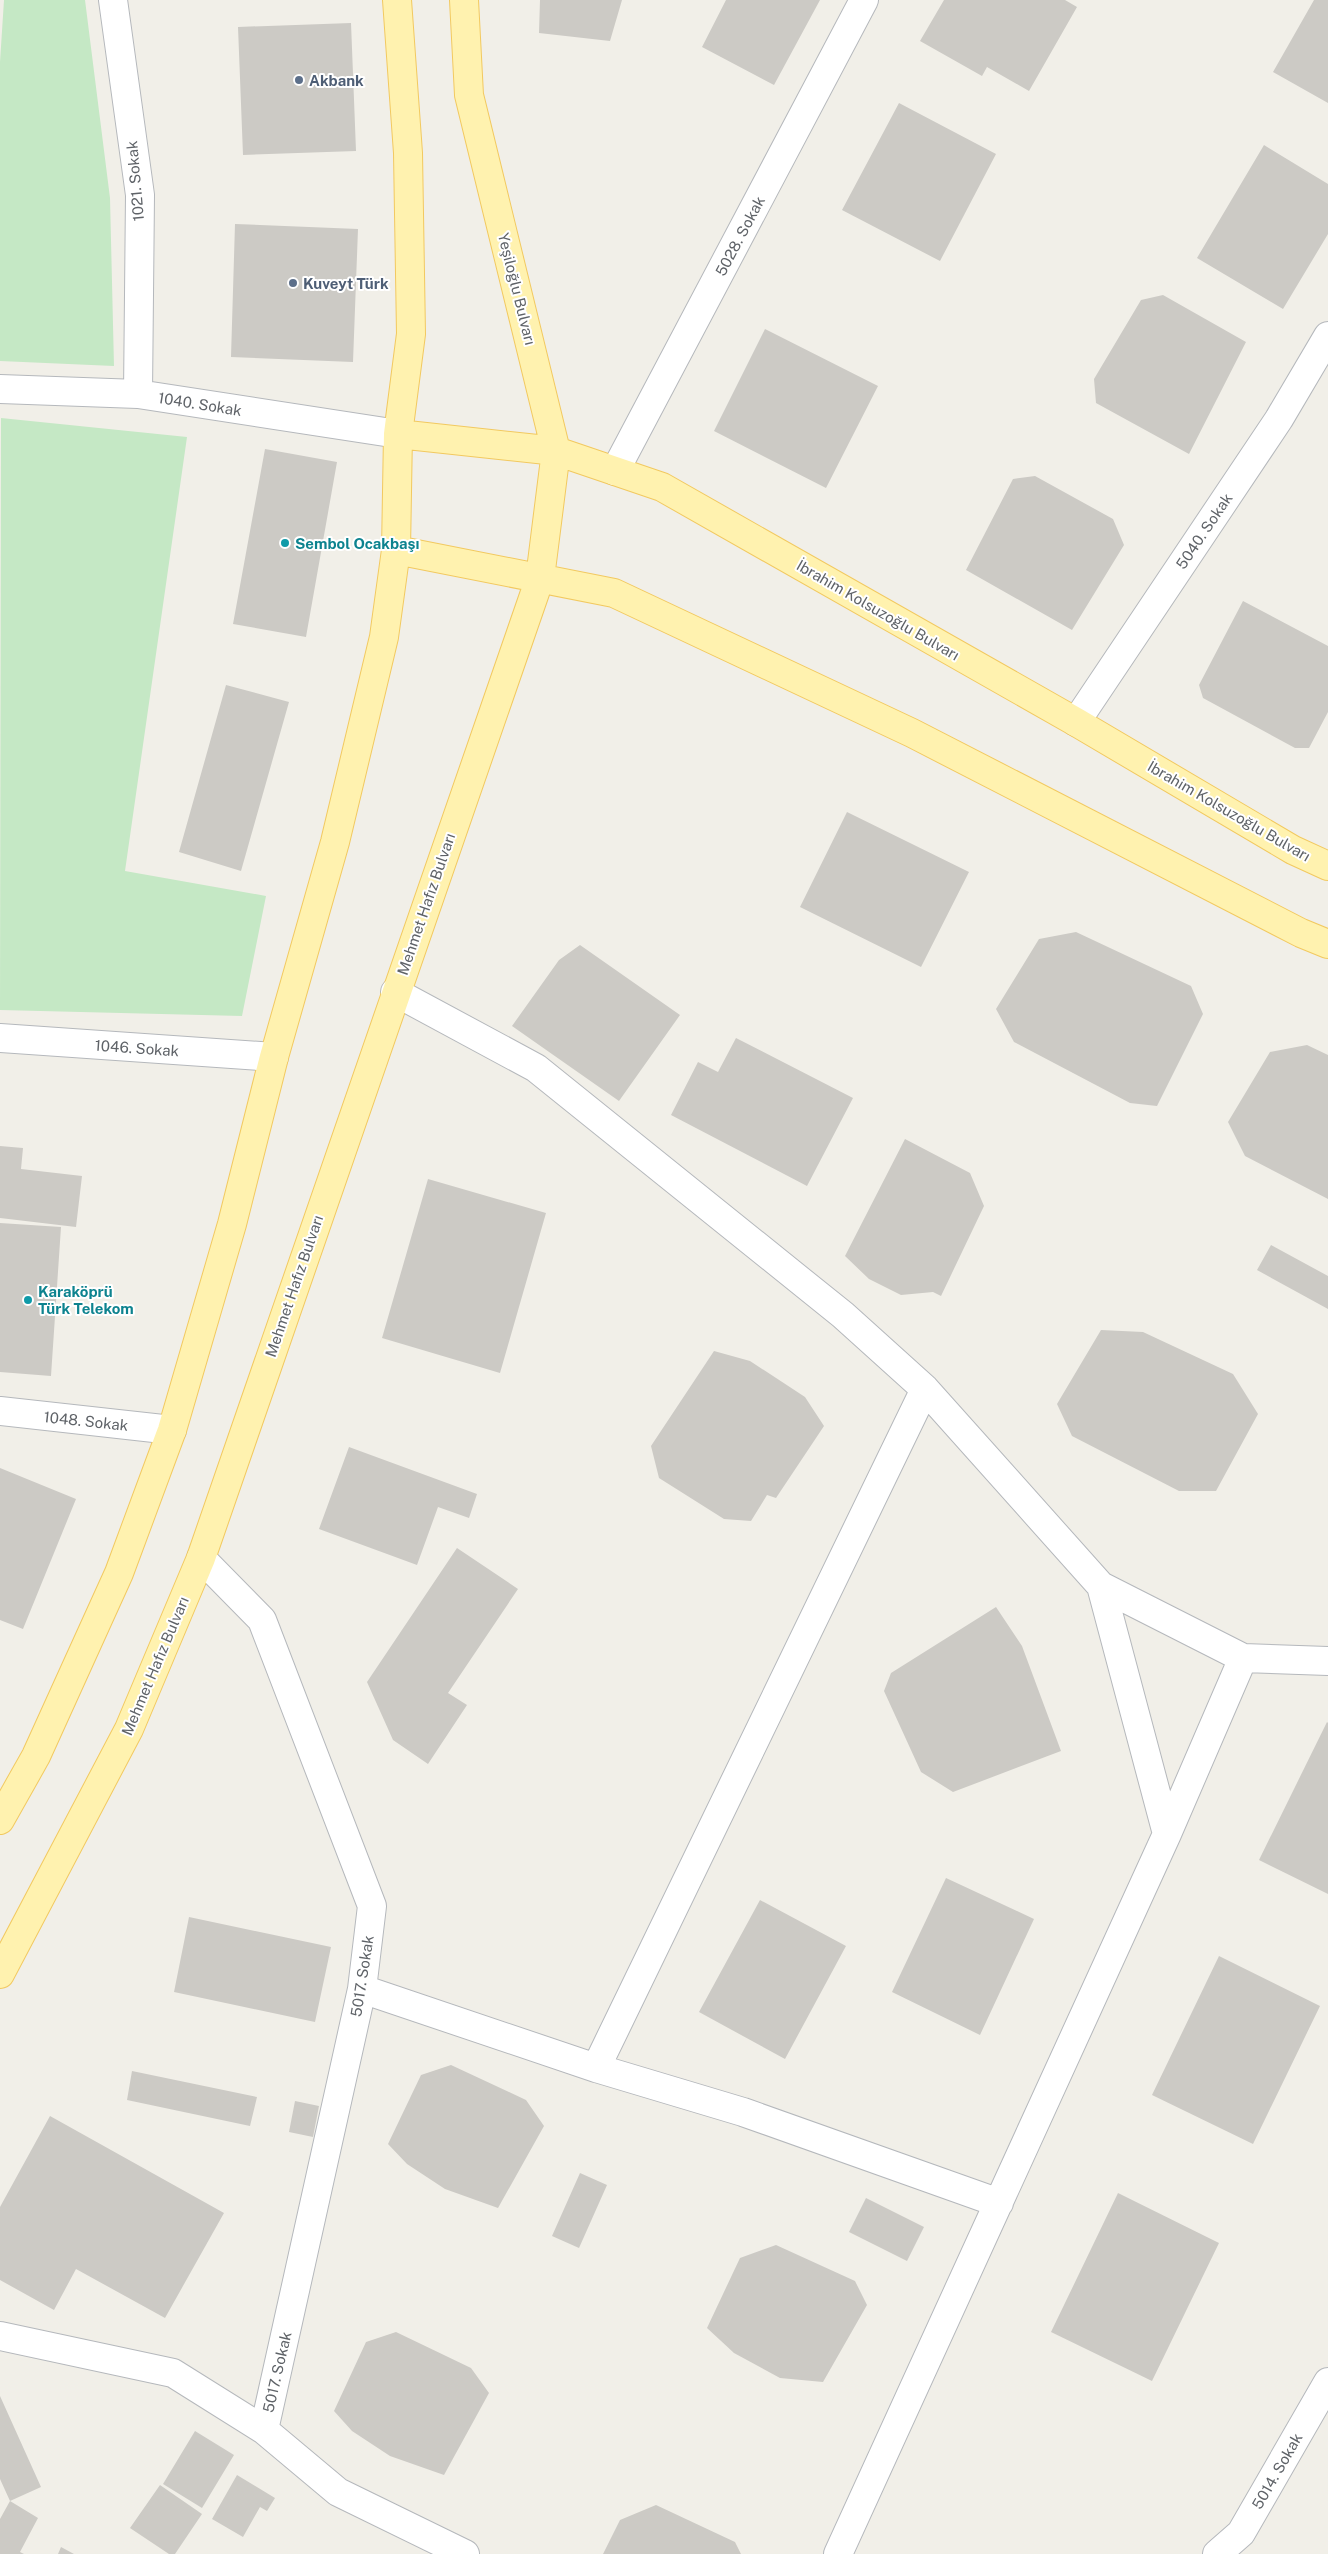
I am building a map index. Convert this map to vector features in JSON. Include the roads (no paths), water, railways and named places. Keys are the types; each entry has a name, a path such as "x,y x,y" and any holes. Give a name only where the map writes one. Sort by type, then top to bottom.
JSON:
{"main road":[{"path":"0,1820 36,1756 118,1573 172,1430 232,1224 274,1057 336,842 384,637 396,550 398,434 411,334 408,154 397,0"},
{"name":"Yeşiloğlu Bulvarı","path":"464,0 469,95 556,451 540,578"},
{"name":"İbrahim Kolsuzoğlu Bulvarı","path":"398,434 556,451 662,487 1076,722 1292,850 1328,866"},
{"path":"396,550 614,593 912,733 1301,933 1328,950"},
{"name":"Mehmet Hafız Bulvarı","path":"0,1974 129,1729 201,1558 395,992 540,578"},
{"path":"1301,933 1328,944"}],"street":[{"name":"1021. Sokak","path":"113,0 140,195 138,394"},
{"name":"5028. Sokak","path":"615,471 864,0"},
{"name":"5040. Sokak","path":"1076,722 1279,419 1328,336"},
{"name":"1040. Sokak","path":"0,389 138,394 398,434"},
{"path":"395,992 536,1068 844,1315 925,1389 1101,1586 1243,1658 1328,1661"},
{"name":"1046. Sokak","path":"0,1038 274,1057"},
{"path":"596,2068 925,1389"},
{"name":"1048. Sokak","path":"0,1411 172,1430"},
{"name":"5017. Sokak","path":"201,1558 262,1620 372,1906 362,1989 264,2430"},
{"path":"1101,1586 1167,1834"},
{"path":"838,2554 1167,1834 1243,1658"},
{"path":"362,1989 596,2068 743,2112 999,2203"},
{"path":"0,2336 173,2373 264,2430 338,2492 465,2554"},
{"name":"5014. Sokak","path":"1217,2554 1241,2533 1328,2382"}],"place":[{"name":"Akbank","path":"299,80"},
{"name":"Kuveyt Türk","path":"293,283"},
{"name":"Sembol Ocakbaşı","path":"285,543"},
{"name":"Karaköprü Türk Telekom","path":"28,1300"}]}
